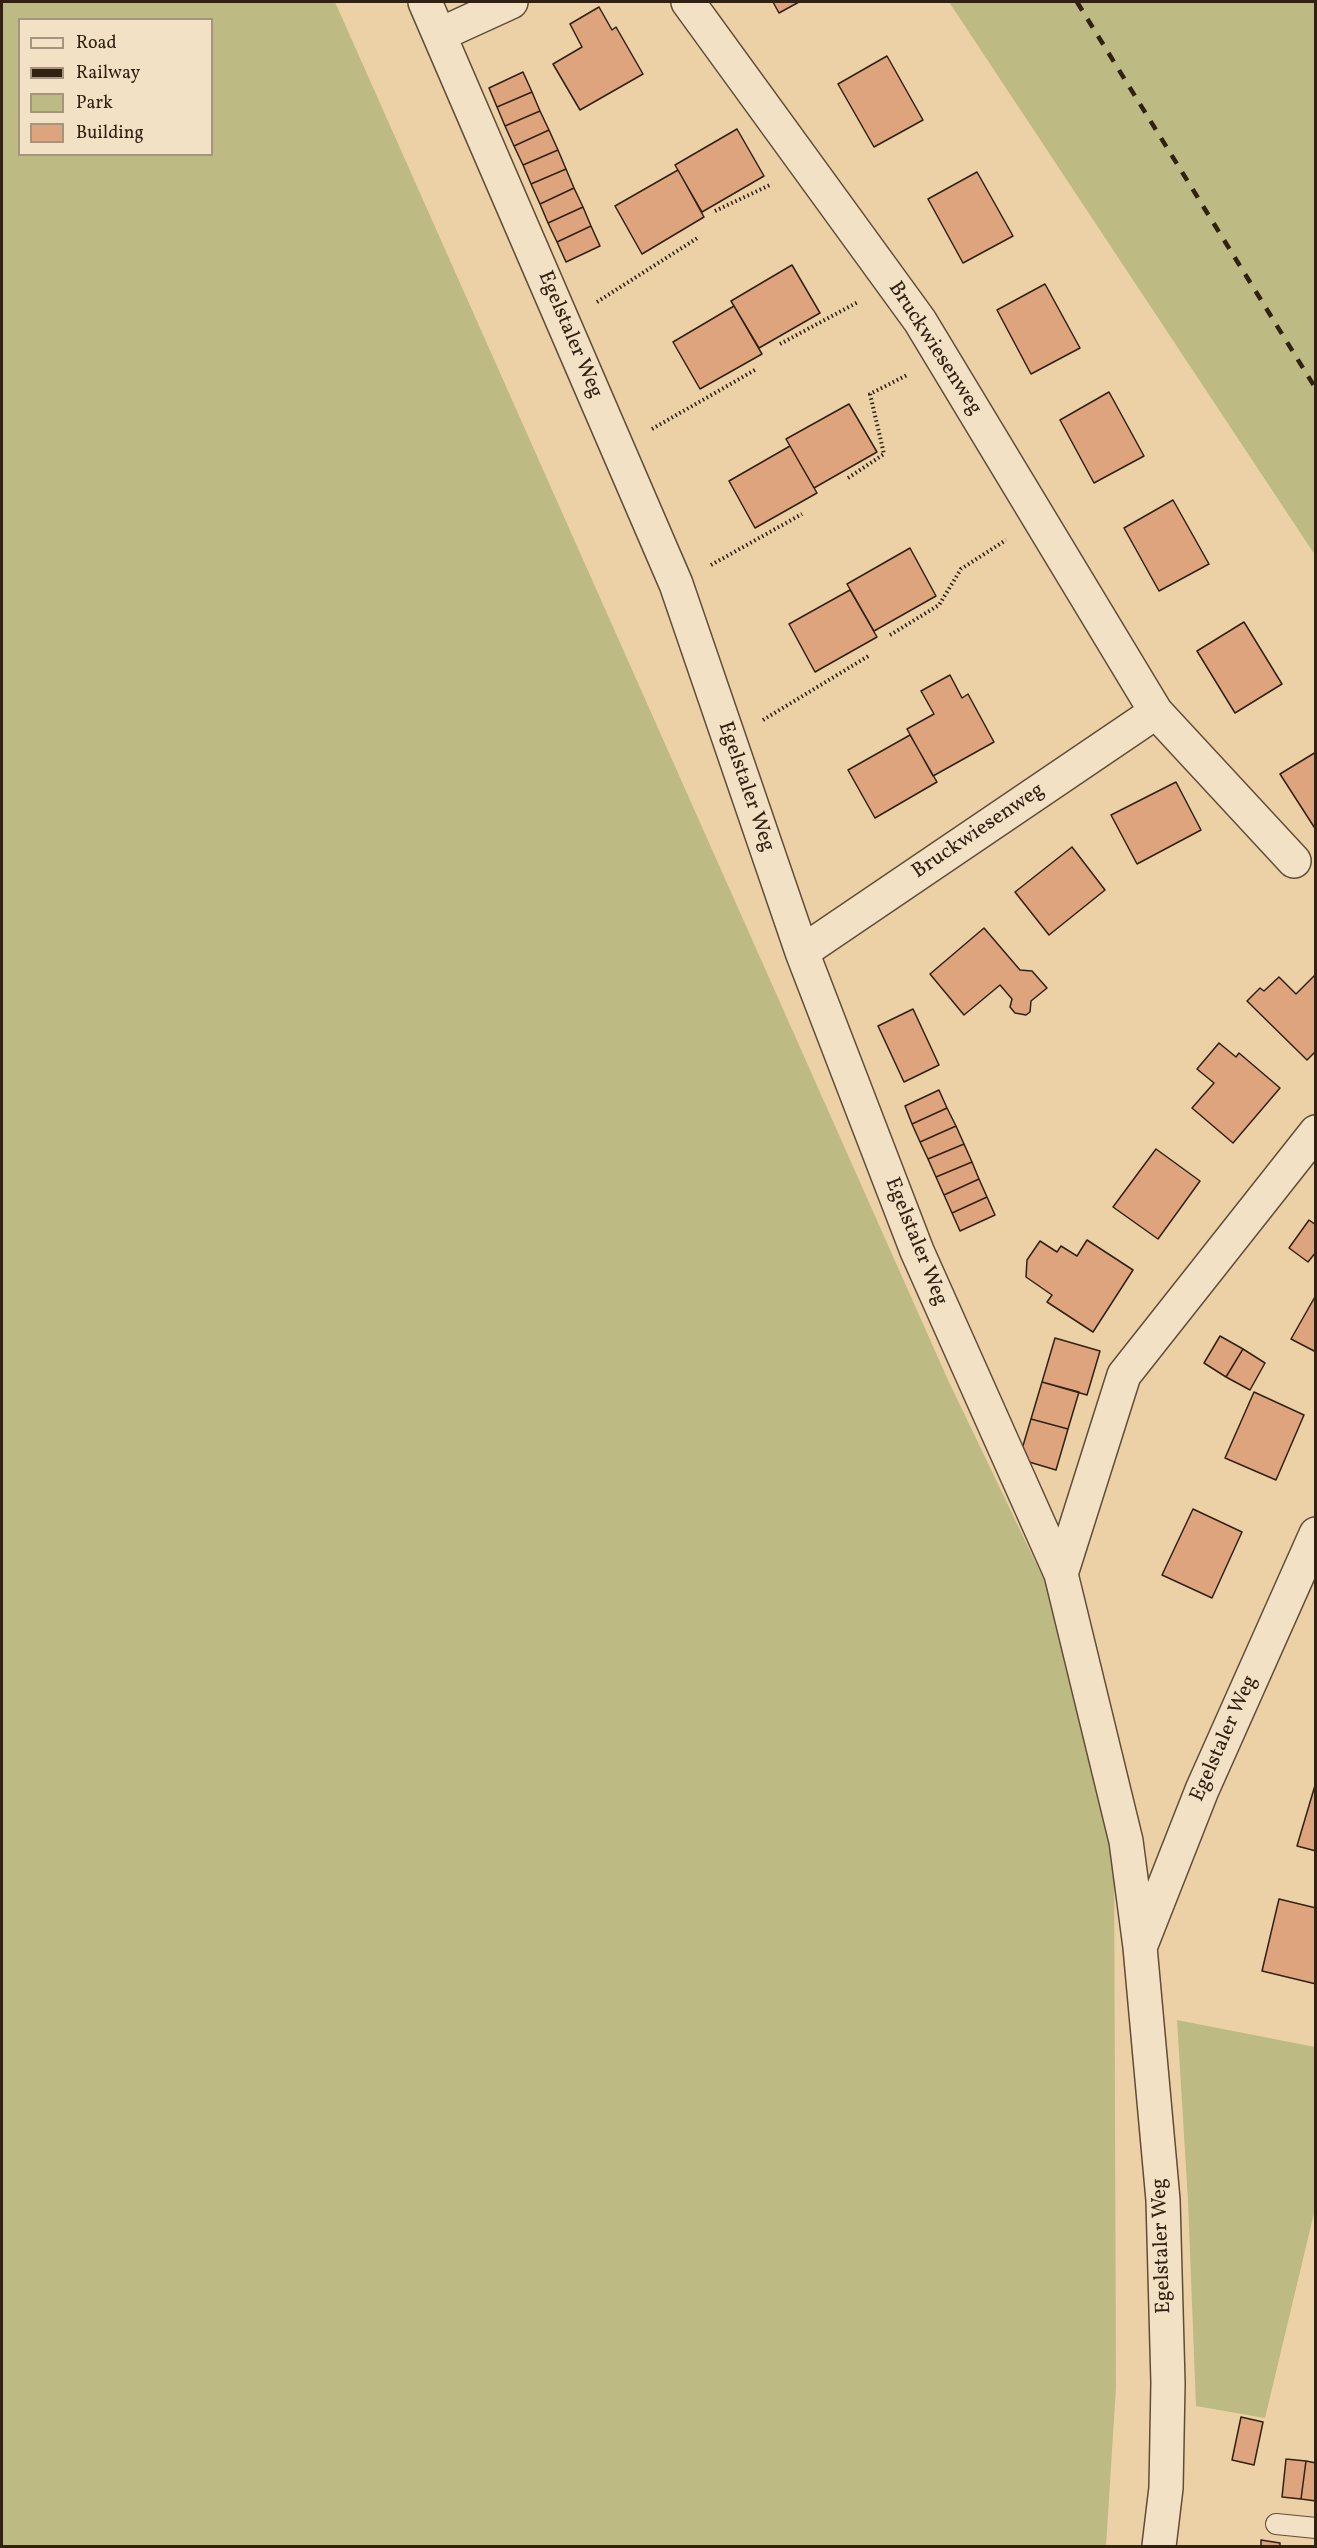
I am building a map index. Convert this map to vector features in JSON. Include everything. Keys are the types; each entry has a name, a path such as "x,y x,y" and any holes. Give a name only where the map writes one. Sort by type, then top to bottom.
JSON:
{"street":[{"name":"Egelstaler Weg","path":"425,2 441,34 676,584 802,952 917,1251 1061,1574 1126,1841 1140,1947 1163,2200 1168,2384 1166,2488 1160,2547"},
{"path":"441,34 511,2"},
{"name":"Bruckwiesenweg","path":"688,2 894,284 942,357 1156,712 1294,861"},
{"name":"Bruckwiesenweg","path":"802,952 1156,712"},
{"path":"1061,1574 1124,1375 1316,1132"},
{"name":"Egelstaler Weg","path":"1140,1947 1202,1790 1316,1533"}],"lane":[{"path":"1276,2524 1316,2528"}],"path":[{"path":"715,211 808,166"},
{"path":"564,323 699,237"},
{"path":"780,344 894,284"},
{"path":"849,478 884,454 870,393 942,357"},
{"path":"618,449 755,370"},
{"path":"676,584 802,514"},
{"path":"890,635 939,605 962,569 1040,519"},
{"path":"729,740 870,655"}],"green space":[{"path":"2,2 335,2 948,1380 1046,1584 1114,1842 1116,2387 1106,2546 2,2546"},
{"path":"949,2 1315,2 1315,555"},
{"path":"1177,2020 1315,2047 1315,2209 1265,2418 1196,2406 1188,2201"}],"building":[{"path":"773,2 799,2 779,13"},
{"path":"599,7 612,30 616,27 643,74 580,110 553,64 582,47 570,24"},
{"path":"887,56 923,120 874,147 838,84"},
{"path":"523,72 532,92 497,107 489,88"},
{"path":"532,92 540,111 505,126 497,107"},
{"path":"540,111 549,130 514,146 505,126"},
{"path":"737,129 764,176 702,212 675,165"},
{"path":"549,130 558,150 523,165 514,146"},
{"path":"558,150 566,169 531,184 523,165"},
{"path":"566,169 574,188 540,204 531,184"},
{"path":"678,170 704,217 642,254 615,206"},
{"path":"977,172 1013,236 963,263 928,199"},
{"path":"574,188 583,207 548,223 540,204"},
{"path":"583,207 591,226 557,242 548,223"},
{"path":"591,226 600,246 566,262 557,242"},
{"path":"792,265 820,313 759,348 731,301"},
{"path":"1045,284 1080,348 1031,374 997,310"},
{"path":"734,306 762,354 700,389 673,342"},
{"path":"1109,392 1144,456 1094,483 1060,420"},
{"path":"849,404 877,452 814,488 786,439"},
{"path":"790,446 817,493 755,528 729,481"},
{"path":"1173,500 1209,564 1159,591 1124,528"},
{"path":"910,548 936,596 874,631 847,584"},
{"path":"850,590 877,637 815,672 789,624"},
{"path":"1244,622 1282,684 1235,713 1197,651"},
{"path":"950,675 962,698 968,694 994,742 933,776 907,729 934,714 921,691"},
{"path":"910,735 937,782 875,818 848,770"},
{"path":"1316,752 1316,830 1280,774"},
{"path":"1176,782 1201,830 1137,864 1111,815"},
{"path":"1072,847 1105,890 1049,935 1015,892"},
{"path":"984,928 1020,970 1032,971 1047,988 1031,1001 1030,1012 1026,1015 1015,1013 1010,1007 1012,999 1000,985 964,1015 930,974"},
{"path":"1316,974 1316,1051 1307,1060 1247,1001 1260,988 1264,991 1279,977 1296,994"},
{"path":"913,1009 939,1065 904,1082 878,1026"},
{"path":"1219,1043 1236,1057 1239,1053 1280,1088 1233,1143 1192,1108 1214,1083 1197,1069"},
{"path":"939,1090 947,1108 912,1124 905,1106"},
{"path":"947,1108 956,1126 920,1142 912,1124"},
{"path":"956,1126 964,1144 928,1159 920,1142"},
{"path":"964,1144 972,1162 936,1177 928,1159"},
{"path":"1156,1149 1200,1181 1158,1239 1113,1207"},
{"path":"972,1162 979,1179 944,1195 936,1177"},
{"path":"979,1179 987,1197 952,1213 944,1195"},
{"path":"987,1197 995,1215 960,1231 952,1213"},
{"path":"1309,1220 1316,1225 1316,1252 1308,1262 1289,1248"},
{"path":"1087,1240 1133,1270 1093,1332 1047,1302 1052,1295 1026,1277 1027,1260 1040,1241 1057,1252 1061,1246 1077,1256"},
{"path":"1316,1295 1316,1352 1291,1339"},
{"path":"1220,1336 1243,1349 1226,1377 1204,1363"},
{"path":"1055,1338 1100,1351 1087,1395 1042,1382"},
{"path":"1243,1349 1265,1363 1250,1390 1226,1377"},
{"path":"1042,1382 1079,1392 1068,1429 1031,1419"},
{"path":"1254,1392 1304,1415 1276,1480 1225,1458"},
{"path":"1031,1419 1068,1429 1056,1470 1019,1459"},
{"path":"1193,1509 1242,1532 1212,1598 1162,1575"},
{"path":"1316,1782 1316,1851 1297,1846"},
{"path":"1279,1899 1316,1908 1316,1984 1262,1971"},
{"path":"1241,2417 1263,2422 1254,2465 1232,2460"},
{"path":"1286,2459 1306,2461 1301,2499 1282,2497"},
{"path":"1306,2461 1316,2463 1316,2501 1301,2499"},
{"path":"1261,2540 1280,2543 1280,2546 1261,2546"}],"railway":[{"path":"1077,2 1316,389"}]}
